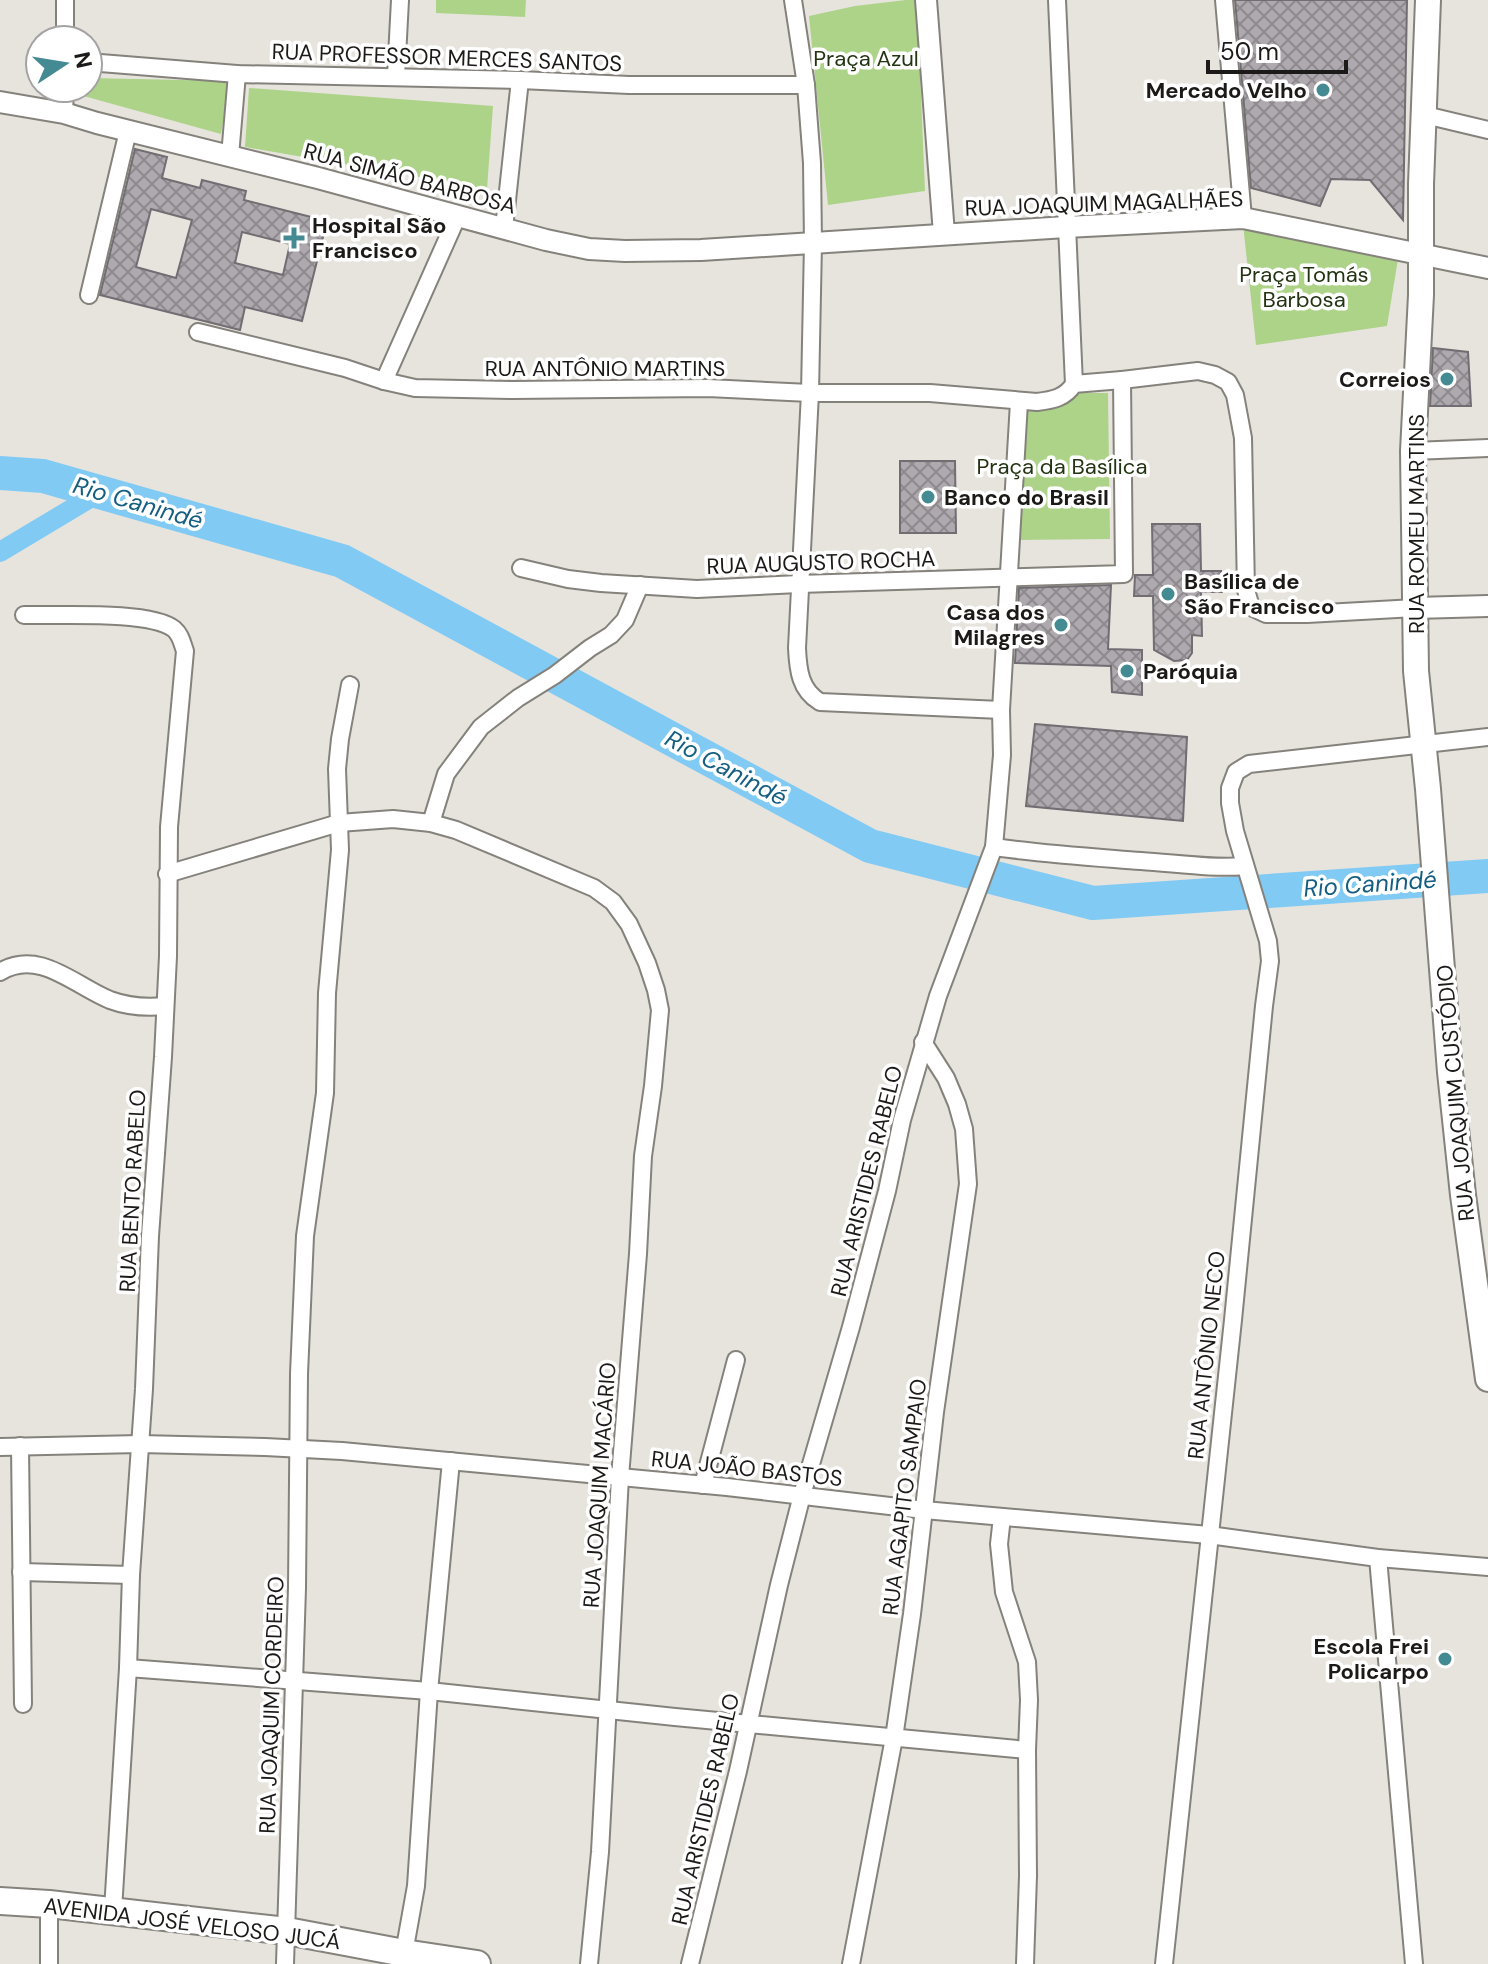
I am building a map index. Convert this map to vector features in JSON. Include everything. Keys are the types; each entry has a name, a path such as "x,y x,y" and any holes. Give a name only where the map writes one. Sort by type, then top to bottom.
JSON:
{"main road":[{"name":"RUA ROMEU MARTINS","path":"1428,0 1413,451 1416,671 1433,855"},
{"name":"RUA JOAQUIM CUSTÓDIO","path":"1433,855 1450,1072 1488,1379"},
{"name":"AVENIDA JOSÉ VELOSO JUCÁ","path":"0,1901 113,1910 287,1931 475,1964"}],"street":[{"path":"65,0 65,24"},
{"path":"396,76 400,0"},
{"path":"793,0 806,85 812,163 810,393 799,584 798,663 802,683 811,697 820,702 1001,710"},
{"path":"926,0 944,234"},
{"path":"1057,0 1074,384 1198,371 1228,382 1235,395 1243,438 1245,571 1251,607 1266,614 1307,614 1488,606"},
{"path":"1224,0 1243,218"},
{"name":"RUA PROFESSOR MERCES SANTOS","path":"104,63 237,74 396,76 629,85 806,85"},
{"path":"230,156 237,74"},
{"path":"504,228 520,80"},
{"name":"RUA SIMÃO BARBOSA","path":"0,102 64,113 589,249 701,250 813,243"},
{"path":"64,104 64,113"},
{"path":"1425,115 1488,130"},
{"path":"89,295 128,131"},
{"path":"384,381 458,215"},
{"name":"RUA JOAQUIM MAGALHÃES","path":"813,243 1243,218 1488,268"},
{"name":"RUA ANTÔNIO MARTINS","path":"198,332 415,388 708,388 810,393 930,393 1019,402 1053,400 1063,396 1074,384"},
{"name":"RUA AUGUSTO ROCHA","path":"521,568 568,579 697,589 1124,574 1122,380"},
{"name":"RUA ARISTIDES RABELO","path":"690,1964 749,1725 779,1585 851,1327 923,1042 994,847 1002,755 1001,710 1019,402"},
{"path":"1413,451 1488,448"},
{"path":"167,874 339,823 393,819 431,823 446,774 481,727 611,635 625,620 640,585"},
{"name":"RUA BENTO RABELO","path":"24,615 155,620 172,628 180,637 185,651 169,827 168,956 113,1910"},
{"name":"RUA JOAQUIM CORDEIRO","path":"285,1964 305,1236 325,1093 327,993 340,850 337,769 350,685"},
{"path":"1424,743 1488,737"},
{"name":"RUA ANTÔNIO NECO","path":"1164,1964 1270,961 1266,933 1231,814 1230,788 1236,772 1249,764 1424,743"},
{"name":"RUA JOAQUIM MACÁRIO","path":"431,823 456,830 594,888 613,902 635,937 652,977 660,1010 643,1156 620,1477 600,1852 589,1964"},
{"path":"994,847 1247,872"},
{"path":"0,972 19,965 39,965 67,976 95,993 132,1007 165,1006"},
{"name":"RUA AGAPITO SAMPAIO","path":"851,1964 894,1738 968,1174 964,1129 957,1104 946,1078 923,1042"},
{"path":"703,1485 736,1360"},
{"name":"RUA JOÃO BASTOS","path":"0,1447 140,1444 298,1448 1209,1535 1378,1558 1488,1567"},
{"path":"20,1446 23,1704"},
{"path":"404,1953 416,1886 429,1691 451,1461"},
{"path":"1002,1517 999,1544 1004,1592 1027,1662 1029,1700 1025,1964"},
{"path":"1378,1558 1414,1964"},
{"path":"21,1572 131,1575"},
{"path":"128,1668 429,1691 749,1725 1027,1750"},
{"path":"49,1904 49,1964"}],"green space":[{"path":"436,0 526,0 525,17 436,13"},
{"name":"Praça Azul","path":"917,0 925,191 828,205 809,16"},
{"path":"104,78 230,81 221,134 104,102"},
{"path":"249,88 493,106 487,189 245,147"},
{"name":"Praça Tomás Barbosa","path":"1243,224 1399,253 1387,326 1256,345"},
{"name":"Praça da Basílica","path":"1014,393 1108,393 1110,539 1015,540"}],"building":[{"name":"Mercado Velho","path":"1235,0 1407,0 1403,220 1370,180 1331,179 1320,206 1251,188"},
{"name":"Hospital São Francisco","path":"135,149 167,157 162,178 200,188 202,180 246,191 244,200 327,221 302,321 245,307 240,330 100,295","holes":["151,209 192,220 176,278 136,267","242,232 290,244 283,275 235,263"]},
{"name":"Correios","path":"1433,348 1468,352 1471,406 1430,406"},
{"name":"Banco do Brasil","path":"900,461 955,461 956,533 900,533"},
{"name":"Basílica de São Francisco","path":"1152,524 1200,524 1201,571 1221,571 1222,592 1201,592 1202,636 1192,635 1192,653 1187,660 1174,661 1154,650 1153,596 1134,596 1135,575 1153,575"},
{"name":"Casa dos Milagres","path":"1111,585 1108,649 1142,650 1142,695 1112,692 1111,666 1015,663 1019,588"},
{"path":"1035,724 1187,737 1183,821 1026,806"}],"waterway":[{"name":"Rio Canindé","path":"0,473 43,476 342,561 870,846 1093,903 1488,876"},
{"path":"0,552 100,492"}],"place":[{"name":"Mercado Velho","path":"1323,90"},
{"name":"Hospital São Francisco","path":"294,238"},
{"name":"Correios","path":"1447,379"},
{"name":"Banco do Brasil","path":"928,497"},
{"name":"Basílica de São Francisco","path":"1168,594"},
{"name":"Casa dos Milagres","path":"1061,625"},
{"name":"Paróquia","path":"1127,671"},
{"name":"Escola Frei Policarpo","path":"1445,1659"}]}
